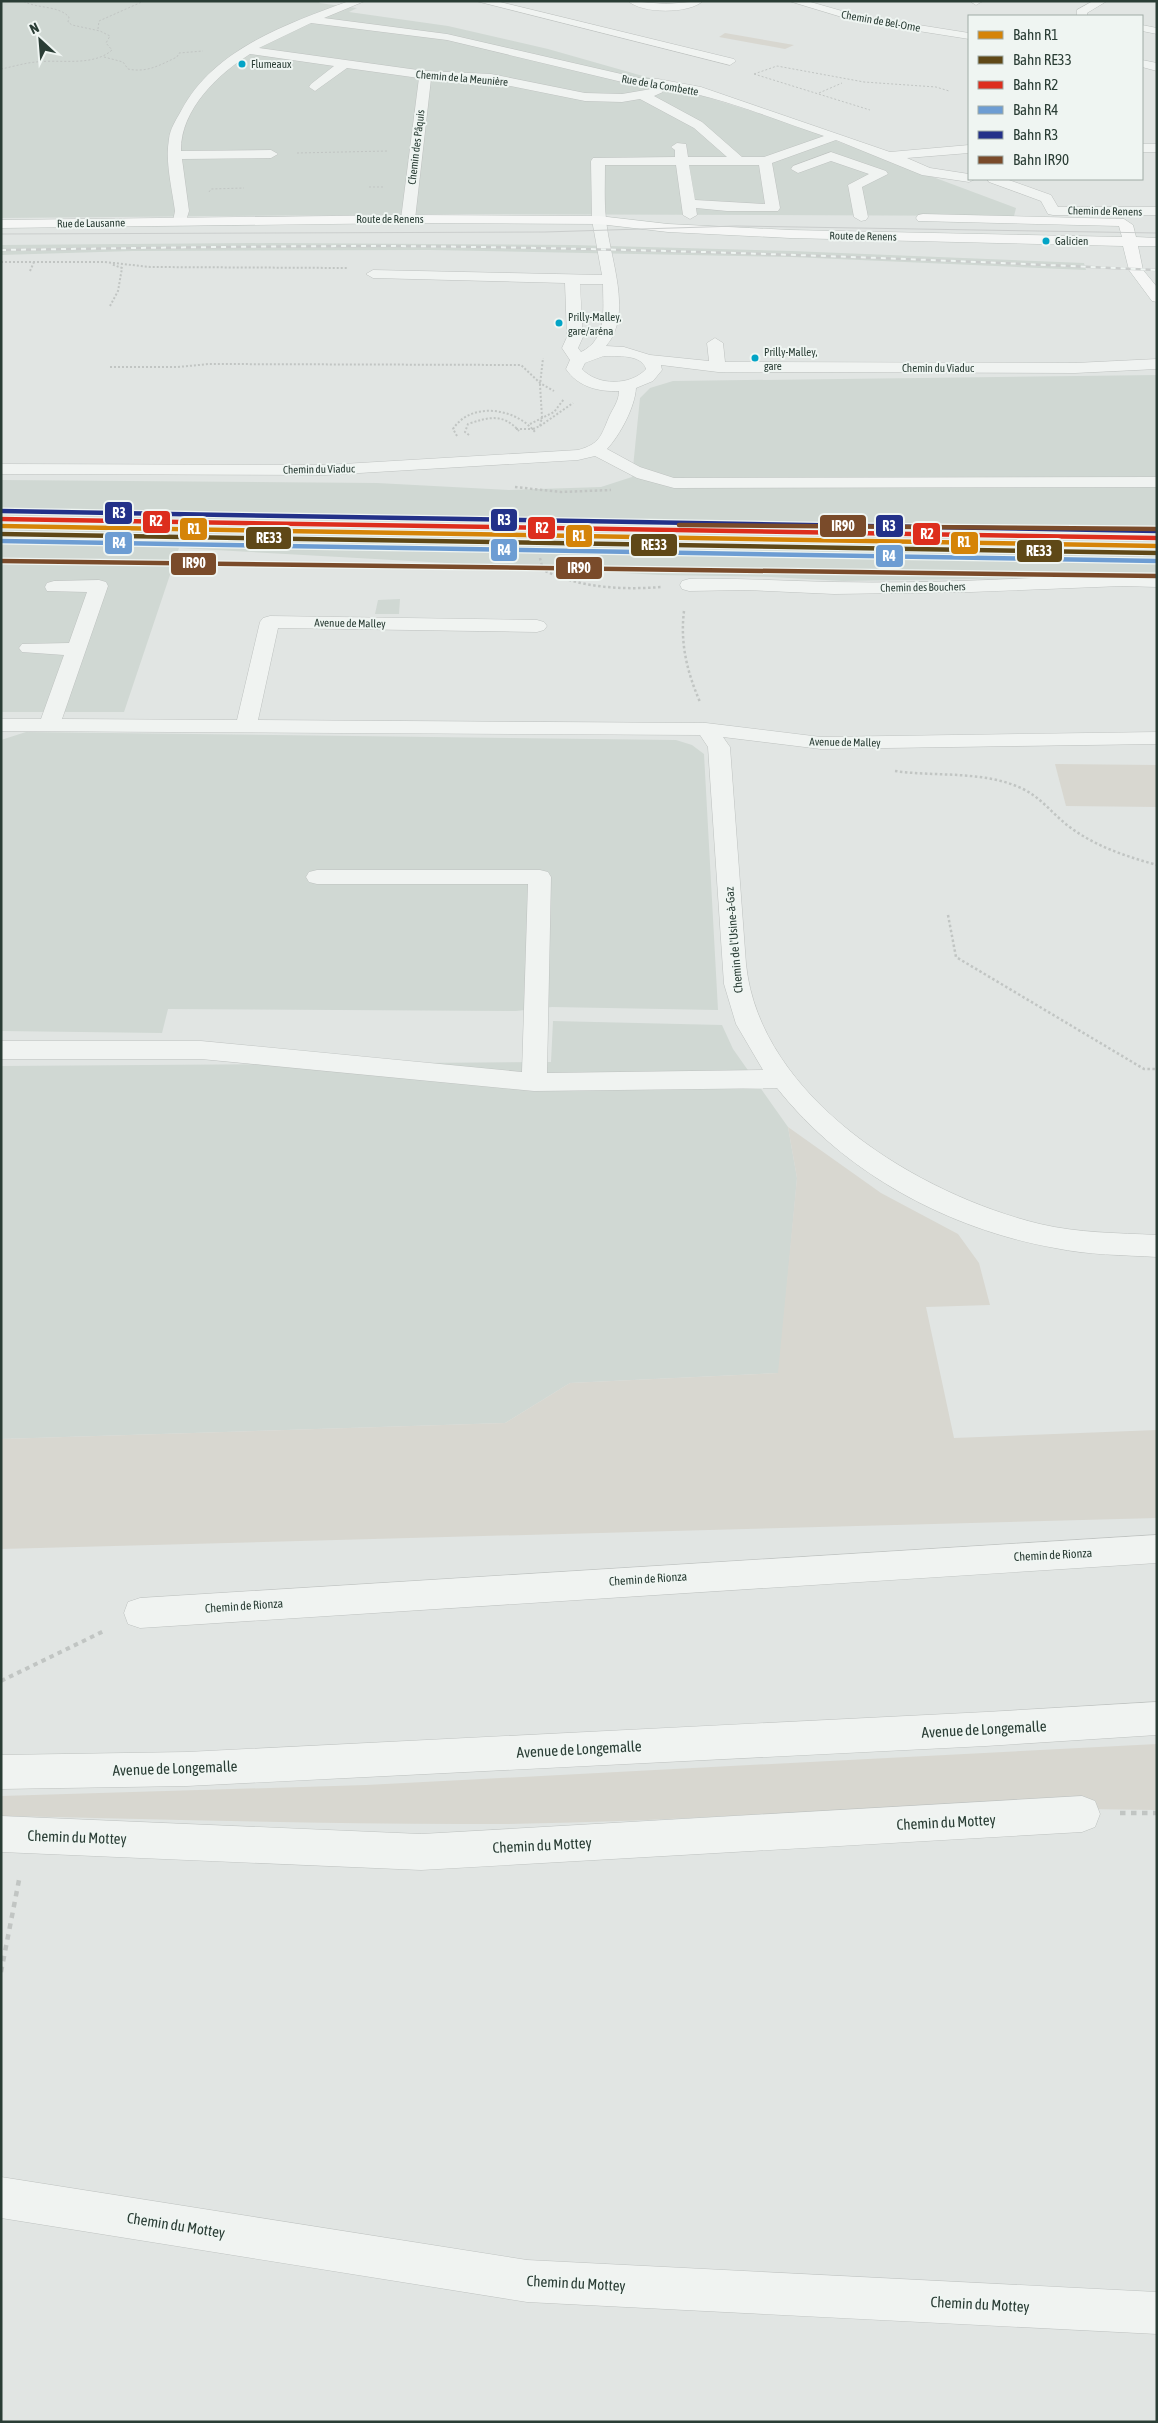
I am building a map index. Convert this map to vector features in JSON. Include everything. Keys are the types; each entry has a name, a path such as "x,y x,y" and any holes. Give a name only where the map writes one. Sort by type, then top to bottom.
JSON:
{"main road":[{"name":"Route de Renens","path":"599,220 689,209 787,216"},
{"name":"Route de Renens","path":"909,218 1052,216 1157,224"},
{"name":"Route de Renens","path":"842,217 866,217"},
{"name":"Route de Renens","path":"180,221 599,220 668,228 790,234 1157,242"},
{"name":"Rue de Lausanne","path":"1,224 180,221"},
{"path":"1125,222 1136,270 1157,298"}],"street":[{"path":"180,221 182,211 175,138 186,109 197,92 211,76 248,50 312,20 360,1"},
{"path":"481,1 730,60"},
{"path":"634,1 672,9 698,1"},
{"name":"Chemin de Bel-Orne","path":"794,1 855,18 968,36"},
{"path":"1082,15 1082,12 1102,1"},
{"name":"Rue de la Combette","path":"312,20 447,38 643,83 658,83 697,90 836,136 909,163 927,172 968,178"},
{"path":"1143,28 1157,31"},
{"name":"Chemin de la Meunière","path":"248,50 425,75 491,78 585,97 622,98 675,87"},
{"path":"315,87 344,64"},
{"path":"1143,64 1157,68"},
{"name":"Chemin des Pâquis","path":"408,219 425,75"},
{"path":"642,95 698,125 739,161"},
{"path":"598,161 765,161 836,136"},
{"path":"598,146 599,220 610,280 611,320 607,336 574,369 576,374 606,402 612,434 597,450 636,473 654,480 674,483 1157,482"},
{"path":"663,146 681,147 689,209 773,208 765,161"},
{"path":"1143,148 1157,148"},
{"path":"888,155 968,150"},
{"path":"177,155 271,154"},
{"path":"786,173 831,156 881,174"},
{"path":"866,217 855,185 909,163"},
{"path":"997,180 1046,198 1052,216"},
{"name":"Chemin de Renens","path":"1052,216 1157,211"},
{"path":"373,274 610,280"},
{"path":"572,279 575,337 570,348 585,357 604,351 630,352"},
{"path":"606,402 628,385 638,383 649,367 607,336"},
{"path":"715,343 718,367"},
{"name":"Chemin du Viaduc","path":"649,367 1084,368 1157,364"},
{"path":"606,402 627,399 628,385"},
{"name":"Chemin du Viaduc","path":"1,468 326,470 430,466 578,455 597,450"},
{"name":"Chemin des Bouchers","path":"690,585 746,584 834,588 971,586 1122,580 1157,581"},
{"path":"49,725 99,586 54,587"},
{"name":"Avenue de Malley","path":"246,726 270,622 537,626"},
{"path":"29,648 77,649"},
{"name":"Avenue de Malley","path":"1,725 534,728 705,718 821,743 1157,738"},
{"name":"Chemin de l'Usine-à-Gaz","path":"705,718 719,747 738,993 761,1048 783,1080 824,1125 868,1162 916,1190 976,1214 1039,1234 1109,1244 1157,1246"},
{"path":"317,877 540,877 534,1082"},
{"path":"1,1050 202,1050 534,1082 783,1080"},
{"name":"Chemin de Rionza","path":"140,1613 638,1580 1157,1549"},
{"name":"Avenue de Longemalle","path":"1,1772 188,1769 986,1729 1157,1718"},
{"name":"Chemin du Mottey","path":"14,1834 421,1852 1082,1814"},
{"name":"Chemin du Mottey","path":"1,2197 528,2281 1157,2313"}],"path":[{"path":"23,1 32,8 57,10 67,13 69,17 68,22 72,26 98,29 110,36 106,43 112,50 104,57"},
{"path":"98,29 99,21 106,16 144,1"},
{"path":"1,69 35,62 89,60 104,57 123,62 128,69 138,72 149,70 177,57 179,53 205,51"},
{"path":"754,74 777,66 864,82 936,87 949,91"},
{"path":"749,72 870,110"},
{"path":"818,94 842,83"},
{"path":"296,153 416,151"},
{"path":"205,196 211,189 244,188"},
{"path":"1,262 105,262 150,267 352,268"},
{"path":"30,271 34,262"},
{"path":"105,262 122,268 118,291 110,306"},
{"path":"540,426 542,420 540,383 544,349"},
{"path":"110,367 178,368 209,364 521,365 540,383 557,392"},
{"path":"460,439 455,434 455,423 470,414 493,411 504,413 530,424 542,420 554,412 565,397 574,402 540,426 533,429 516,429"},
{"path":"465,432 468,424 473,420 488,417 510,421 519,431"},
{"path":"706,527 1157,531"},
{"path":"540,558 543,570 552,575 583,583 635,590 662,587"},
{"path":"685,609 684,655 690,682 705,718"},
{"path":"890,770 994,780 1015,786 1035,795 1067,826 1111,852 1157,865"},
{"path":"948,914 956,957 1144,1069 1157,1069"},
{"path":"1,1681 140,1613"},
{"path":"1,1972 14,1834"}],"shaded area":[{"path":"1,1 321,1 319,3 357,8 349,12 448,26 548,49 671,84 684,90 783,121 1016,208 1014,216 466,214 1,218"},
{"path":"725,33 794,45 785,49 719,37"},
{"path":"271,243 573,245 792,251 1084,263 1086,270 792,257 430,250 133,251 1,255 1,245"},
{"path":"1157,375 1157,576 843,581 771,577 660,575 179,548 124,712 1,712 1,480 377,483 509,490 601,487 632,477 640,398 650,388 673,381"},
{"path":"400,599 399,614 375,614 378,600"},
{"path":"26,732 676,740 692,745 704,754 718,1010 552,1007 516,1011 168,1009 162,1033 1,1031 1,740"},
{"path":"1055,764 1157,765 1157,807 1066,806"},
{"path":"553,1021 722,1025 733,1049 788,1127 797,1178 779,1373 570,1383 505,1423 1,1439 1,1066 551,1062"},
{"path":"788,1127 881,1193 958,1234 979,1263 990,1305 926,1307 954,1438 1157,1430 1157,1518 1,1549 1,1439 505,1423 570,1383 778,1373 797,1178"},
{"path":"1157,1744 1157,1810 1084,1809 1078,1798 572,1823 313,1823 1,1816 1,1796 366,1785"}],"tram line":[{"path":"1,234 545,232 737,226 1157,233"}],"railway":[{"path":"1,250 293,246 486,247 774,254 1157,270"}],"rail line":[{"name":"R3","path":"1,511 1157,531"},
{"name":"R2","path":"1,519 1157,538"},
{"name":"IR90","path":"679,525 1157,529"},
{"name":"R1","path":"1,526 1157,546"},
{"name":"RE33","path":"1,534 1157,553"},
{"name":"R4","path":"1,541 1157,561"},
{"name":"IR90","path":"1,561 1157,576"}],"place":[{"name":"Flumeaux","path":"242,64"},
{"name":"Galicien","path":"1046,241"},
{"name":"Prilly-Malley, gare/aréna","path":"559,323"},
{"name":"Prilly-Malley, gare","path":"755,358"}]}
